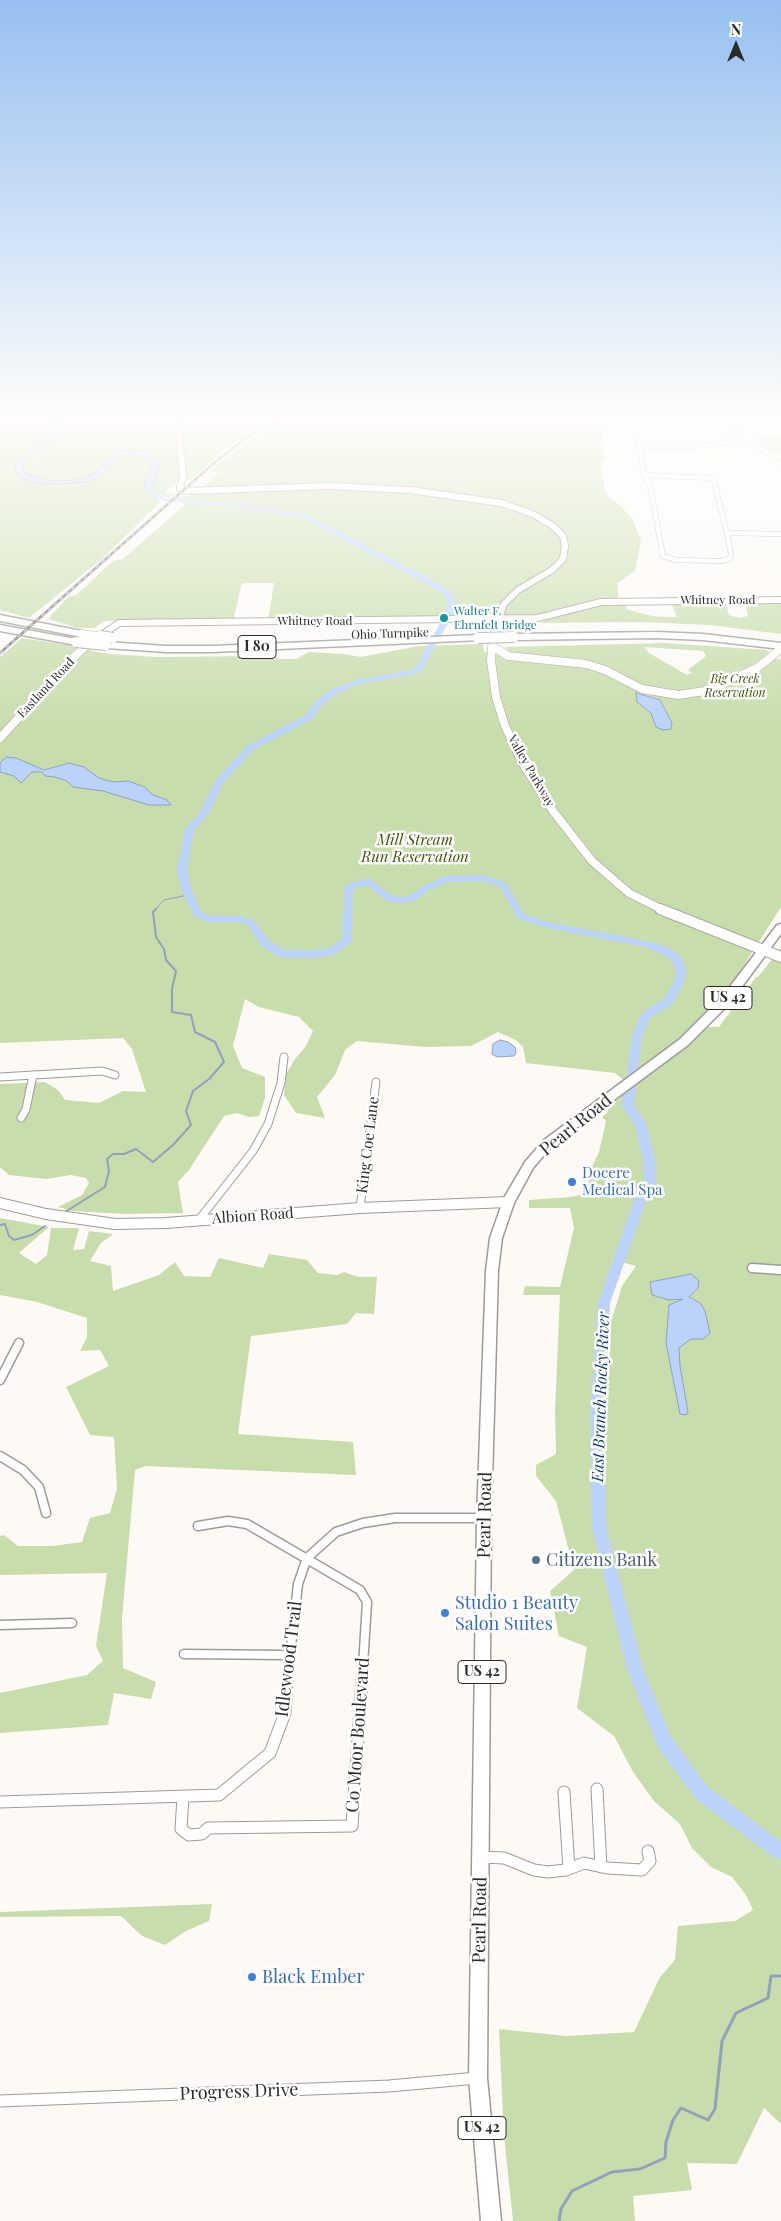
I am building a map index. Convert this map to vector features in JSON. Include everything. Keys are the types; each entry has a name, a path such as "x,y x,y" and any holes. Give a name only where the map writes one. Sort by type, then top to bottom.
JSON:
{"highway":[{"name":"Ohio Turnpike","path":"0,618 113,638 220,641 414,633 458,635"},
{"name":"Ohio Turnpike","path":"0,628 76,642 194,649 408,641 458,635 638,626 694,629 781,639"},
{"name":"Ohio Turnpike","path":"514,633 703,637 779,650"}],"main road":[{"name":"Pearl Road","path":"491,2221 478,2078 484,1518 492,1266 496,1238 508,1202 529,1165 548,1143 684,1042 726,1000 781,927"}],"street":[{"name":"Valley Parkway","path":"548,524 562,536 565,546 563,559 552,570 514,594 504,604 497,618 492,646 491,658 496,697 505,726 514,746 553,811 592,861 616,883 648,904 681,920 781,957"},
{"path":"657,524 662,553 669,559 721,561 729,559 730,555 725,524"},
{"path":"727,533 781,534"},
{"name":"Whitney Road","path":"93,640 119,622 548,617 607,602 781,600"},
{"name":"Eastland Road","path":"0,738 78,652 93,640"},
{"path":"492,646 508,656"},
{"path":"491,658 508,656 531,660 586,664 605,670 642,689 678,695 705,691 720,685 757,668 779,650"},
{"path":"198,1221 253,1151 268,1124 281,1083 284,1057"},
{"path":"0,1077 102,1071 115,1075"},
{"path":"21,1118 26,1109 33,1076"},
{"name":"King Coe Lane","path":"360,1208 376,1082"},
{"name":"Albion Road","path":"0,1203 46,1214 115,1224 198,1221 360,1208 508,1202"},
{"path":"752,1268 781,1270"},
{"path":"0,1380 19,1343"},
{"path":"0,1456 23,1470 39,1487 46,1513"},
{"name":"Idlewood Trail","path":"0,1802 218,1795 270,1753 285,1713 289,1655 298,1584 307,1558 336,1532 362,1522 395,1518 484,1518"},
{"path":"198,1526 228,1521 247,1524 307,1558"},
{"name":"Co Moor Boulevard","path":"183,1797 181,1829 188,1835 202,1834 208,1828 352,1826 367,1602 360,1590 307,1558"},
{"path":"0,1625 72,1623"},
{"path":"184,1654 289,1655"},
{"path":"597,1789 601,1867"},
{"path":"564,1792 568,1869"},
{"path":"481,1857 504,1858 534,1870 548,1872 568,1869 584,1863 601,1867 642,1870 650,1861 648,1851"},
{"name":"Progress Drive","path":"0,2101 389,2086 478,2078"}],"green space":[{"path":"0,524 138,524 103,558 29,618 0,610"},
{"path":"163,524 634,524 641,541 635,571 617,583 619,603 626,602 626,609 652,616 677,617 671,602 726,602 729,615 739,618 748,616 745,602 781,600 781,634 710,625 635,622 541,623 549,618 268,621 274,583 242,583 233,621 104,621 95,628 78,628 48,619 68,597 76,595 113,561 123,559"},
{"name":"Mill Stream Run Reservation","path":"22,638 81,647 76,656 81,656 87,650 110,654 157,657 255,656 265,659 296,659 309,652 361,657 419,646 483,644 484,652 508,651 505,647 665,643 767,650 769,653 765,657 781,658 781,907 722,1000 701,1027 719,1027 756,977 758,977 781,948 781,2124 764,2108 737,2164 687,2163 692,2190 633,2196 635,2221 513,2221 504,2136 499,2029 566,2036 634,2032 660,1977 675,1960 678,1926 735,1921 753,1910 746,1895 732,1877 711,1867 692,1848 680,1824 654,1801 633,1772 614,1736 577,1708 587,1647 559,1636 550,1591 574,1570 556,1501 536,1476 536,1465 556,1454 555,1411 560,1295 523,1295 525,1286 560,1287 574,1228 570,1208 529,1208 529,1200 571,1197 590,1193 588,1175 599,1152 606,1121 602,1117 607,1113 609,1105 620,1098 618,1088 626,1082 615,1073 526,1063 523,1047 516,1040 498,1032 471,1046 425,1047 357,1041 345,1050 335,1075 317,1097 325,1118 296,1113 284,1095 286,1074 306,1046 313,1031 299,1017 259,1007 245,999 233,1046 242,1068 265,1077 265,1098 259,1116 249,1117 237,1113 224,1116 189,1170 178,1182 183,1213 125,1214 73,1211 58,1207 82,1195 89,1183 86,1178 71,1175 46,1179 9,1175 0,1167 0,1084 45,1082 58,1090 65,1100 99,1103 123,1091 146,1092 132,1049 123,1038 0,1043 0,657","holes":["644,647 703,651 706,656 688,670 692,673 687,675 649,653","613,1260 636,1266 622,1286 611,1322 609,1372 593,1383 599,1301"]},
{"path":"0,1218 49,1227 19,1253 36,1264 47,1255 51,1228 79,1228 73,1250 84,1249 89,1231 113,1234 101,1243 90,1261 111,1266 113,1291 159,1275 175,1262 184,1276 210,1277 219,1258 263,1268 269,1254 307,1260 318,1273 337,1275 344,1272 358,1277 377,1277 374,1314 356,1313 347,1324 251,1336 238,1434 353,1442 356,1475 146,1466 135,1470 122,1618 123,1668 156,1682 151,1699 114,1693 108,1725 0,1733 0,1693 87,1675 103,1661 96,1646 107,1573 0,1575 0,1536 4,1535 18,1546 53,1546 82,1542 90,1518 110,1513 117,1488 114,1437 90,1435 66,1387 109,1366 100,1350 80,1351 87,1337 87,1318 37,1302 0,1295"},
{"path":"212,1904 209,1921 186,1931 165,1945 142,1936 121,1916 0,1917 0,1912"}],"water":[{"path":"636,693 660,700 672,723 671,729 663,730 656,727 651,713 637,702"},
{"path":"6,757 16,758 44,770 69,763 84,767 99,778 113,782 128,781 145,787 151,794 167,800 171,805 149,805 103,791 73,787 67,781 45,776 42,772 32,772 21,783 14,776 0,772 0,763"},
{"path":"500,1040 508,1042 515,1047 516,1053 514,1056 497,1057 492,1054 493,1044"},
{"path":"691,1274 699,1281 698,1288 689,1297 700,1303 705,1311 710,1333 703,1339 691,1339 679,1348 680,1366 688,1412 686,1415 680,1414 666,1343 669,1305 683,1299 669,1300 652,1295 650,1282"}],"waterway":[{"name":"East Branch Rocky River","path":"319,524 449,594 452,602 450,612 420,667 411,673 360,681 335,691 319,703 309,717 250,748 219,782 203,815 190,829 182,870 187,891 197,914 208,919 241,919 250,922 266,944 283,954 315,954 332,951 347,941 348,887 369,881 390,899 403,900 414,898 424,889 447,879 483,878 502,884 522,917 552,926 648,944 666,951 676,959 681,969 679,982 668,1002 646,1016 637,1036 628,1106 640,1124 649,1159 650,1183 640,1200 604,1303 597,1419 599,1527 635,1669 665,1743 702,1793 781,1852"},
{"path":"155,910 164,900 188,895"},
{"path":"65,1212 105,1187 109,1171 107,1159 113,1154 124,1154 136,1149 153,1162 173,1145 191,1125 186,1111 193,1091 209,1079 224,1062 215,1042 195,1032 191,1015 172,1012 172,989 176,971 166,960 164,949 156,937 153,912 155,910"},
{"path":"0,1225 5,1224 9,1236 14,1240 32,1235 45,1226"},
{"path":"559,2221 561,2209 572,2191 612,2172 640,2169 665,2158 666,2142 673,2120 681,2108 708,2120 715,2109 722,2041 736,2013 768,1998 771,1976 781,1976"}],"railway":[{"path":"0,653 146,524"}],"place":[{"name":"Walter F. Ehrnfelt Bridge","path":"444,618"},
{"name":"Docere Medical Spa","path":"572,1182"},
{"name":"Citizens Bank","path":"536,1560"},
{"name":"Studio 1 Beauty Salon Suites","path":"445,1613"},
{"name":"Black Ember","path":"252,1977"}],"park label":[{"name":"Big Creek Reservation","path":"735,686"}]}
